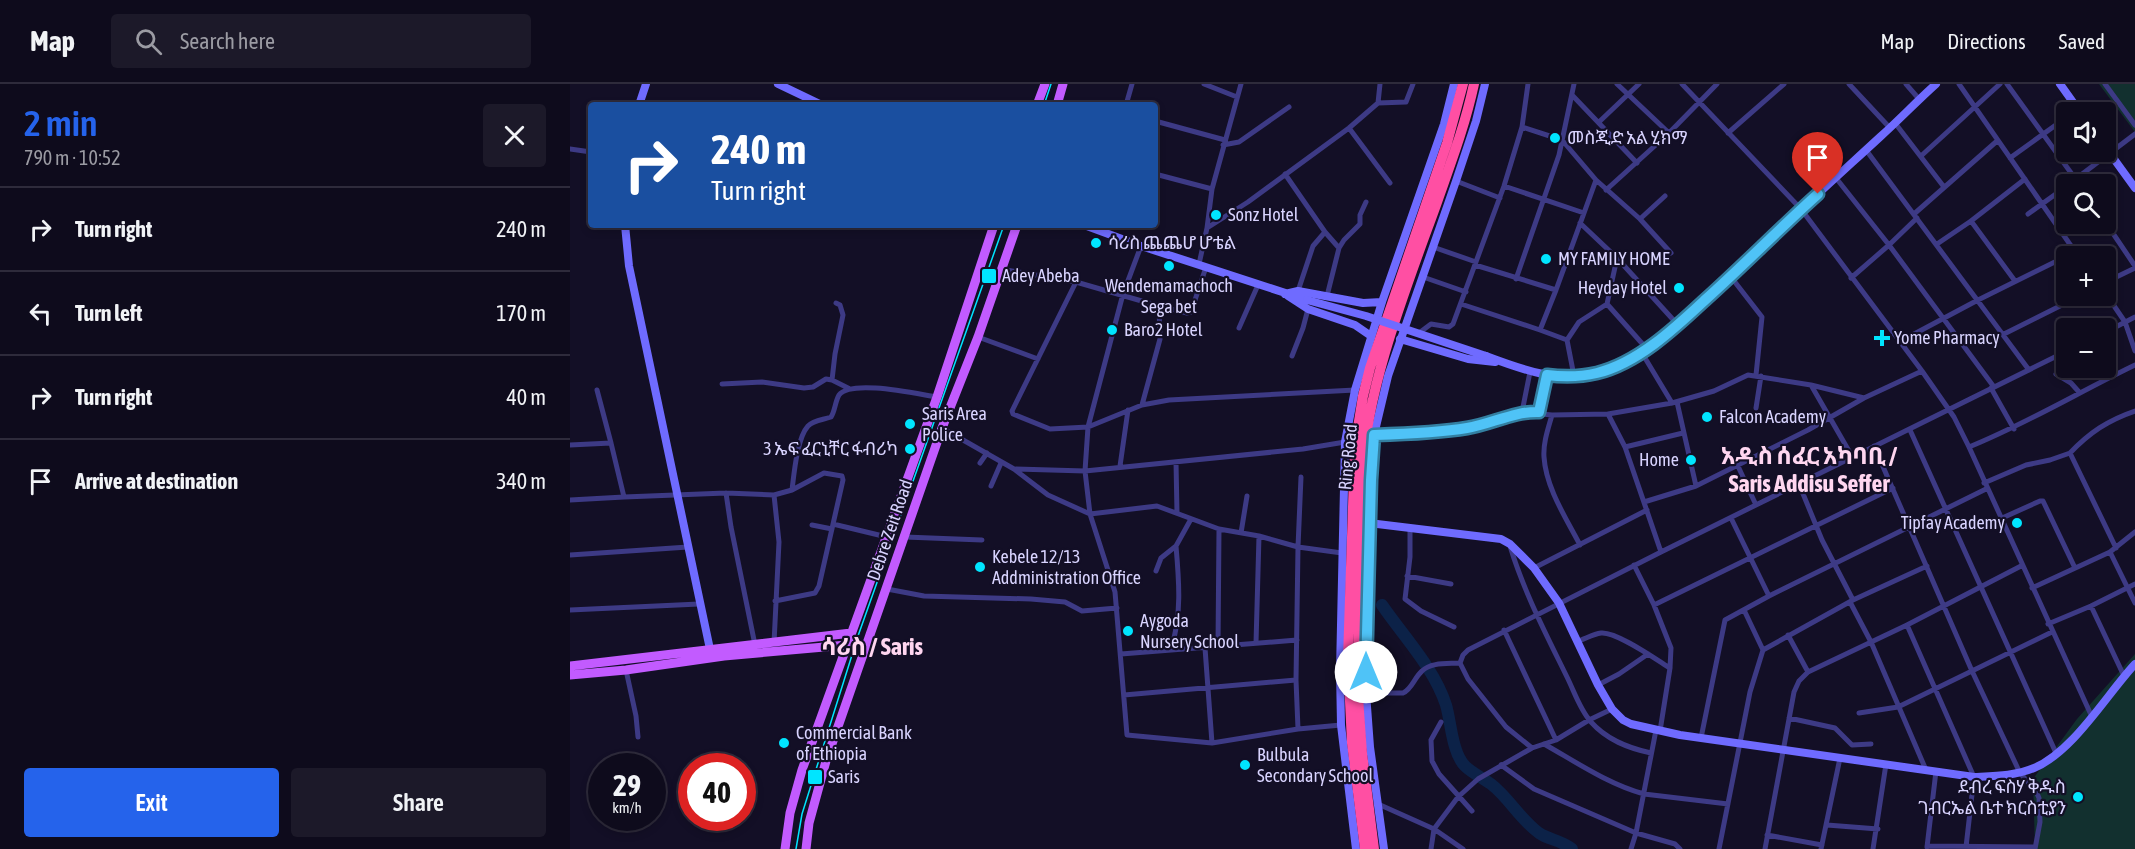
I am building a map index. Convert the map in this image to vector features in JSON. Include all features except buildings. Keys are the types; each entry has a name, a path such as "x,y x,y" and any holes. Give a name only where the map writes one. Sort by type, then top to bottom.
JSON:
{"highway":[{"name":"Ring Road","path":"1365,849 1352,743 1348,659 1355,446 1370,368 1447,143 1463,84"},
{"name":"Ring Road","path":"1374,849 1362,753 1358,697 1361,489 1364,442 1378,374 1457,146 1474,84"}],"main road":[{"path":"640,102 646,84"},
{"path":"778,84 816,102"},
{"path":"1038,102 1044,84"},
{"path":"1057,102 1063,84"},
{"name":"Ring Road","path":"1356,849 1341,724 1345,442 1355,390 1371,336 1444,124 1455,84"},
{"name":"Ring Road","path":"1384,849 1370,747 1366,693 1365,651 1374,435 1384,389 1476,121 1485,84"},
{"path":"1307,304 1419,333 1530,372 1574,376 1607,370 1645,351 1678,325 1936,84"},
{"path":"2060,84 2071,102"},
{"path":"2116,162 2135,188"},
{"path":"625,228 629,266 711,654"},
{"name":"Debre Zeit Road","path":"785,849 795,793 937,397 993,228"},
{"name":"Debre Zeit Road","path":"806,849 809,823 826,761 942,428 978,337 1016,228"},
{"path":"1092,228 1285,294 1348,322 1371,336"},
{"path":"1285,294 1298,291 1363,303 1382,302"},
{"path":"1401,339 1476,361 1502,362"},
{"path":"1369,523 1410,530 1501,539 1510,544 1534,568 1559,603 1612,709 1623,720 1631,724 1701,738 1974,777 2020,773 2043,764 2056,753 2091,717 2135,664"},
{"path":"570,675 626,670 755,645 851,633"},
{"path":"570,666 847,645"}],"street":[{"path":"1127,102 1132,84"},
{"path":"1204,84 1237,97"},
{"path":"1001,269 1076,282 1159,306 1191,312 1203,266 1212,189 1241,84"},
{"path":"1378,103 1380,84"},
{"path":"1207,228 1248,202 1349,128 1378,103 1406,102 1413,84"},
{"path":"1419,333 1431,324 1449,327 1453,324 1504,186 1522,127 1527,84"},
{"path":"1516,279 1562,140 1574,84"},
{"path":"1617,84 1669,133"},
{"path":"1599,122 1639,84"},
{"path":"1682,84 1801,209 1851,278 1901,341 1949,410 1969,447 2091,717"},
{"path":"1606,190 1669,133 1718,84"},
{"path":"1728,133 1784,84"},
{"path":"1849,84 1921,156 1944,187"},
{"path":"1906,84 1919,99"},
{"path":"1959,84 2072,246"},
{"path":"1921,156 2000,84"},
{"path":"2007,84 2071,174"},
{"path":"2105,84 2135,125"},
{"path":"1573,96 1637,163"},
{"path":"1158,122 1224,143 1239,142 1289,107"},
{"path":"2010,158 2056,124"},
{"path":"1522,127 1562,140 1596,180 1640,219 1671,252"},
{"path":"1349,128 1390,183"},
{"path":"2116,146 2135,134"},
{"path":"1851,278 1889,245 1944,187 1997,141"},
{"path":"570,149 588,152"},
{"path":"1866,150 2029,370"},
{"path":"2085,174 2097,162"},
{"path":"1285,174 1325,232 1339,248"},
{"path":"1158,175 1212,189"},
{"path":"1836,178 1889,245 1993,387 2014,429"},
{"path":"1937,244 2025,179"},
{"path":"1540,330 1596,180"},
{"path":"1456,181 1500,198"},
{"path":"1504,186 1584,213"},
{"path":"2028,214 2056,193"},
{"path":"1640,219 1665,196"},
{"path":"1327,296 1339,248 1360,224 1360,215 1366,202"},
{"path":"1971,221 2015,281"},
{"path":"1580,223 1617,258 1678,325"},
{"path":"1298,291 1313,246 1325,232"},
{"path":"2113,234 2135,267 2116,277"},
{"path":"1141,246 1123,294 1088,427 1085,471 1090,514 1117,608 1128,735 1212,742 1341,724"},
{"path":"1433,247 1516,279 1556,290"},
{"path":"1574,376 1567,340 1579,322 1607,304 1617,258"},
{"path":"1901,341 2015,281 2056,263"},
{"path":"1423,277 1466,292"},
{"path":"1731,277 1762,317 1756,408"},
{"path":"1076,282 1012,413 1050,429 1088,427 1142,405 1168,400 1355,390"},
{"path":"1239,328 1258,285"},
{"path":"832,380 843,315 843,309 836,303"},
{"path":"1292,356 1307,304"},
{"path":"1461,304 1567,340"},
{"path":"1607,304 1645,351 1674,403 1696,486"},
{"path":"1142,405 1160,339 1159,306"},
{"path":"2004,334 2060,306"},
{"path":"2114,306 2125,322 2135,351"},
{"path":"2116,327 2135,317"},
{"path":"978,337 1038,359"},
{"path":"1532,748 1506,727 1468,679 1460,663 1468,650 1634,565 2056,356"},
{"path":"1969,447 2014,429 2079,392 2135,364"},
{"path":"1644,502 1696,486 1785,442 1864,398 1923,371"},
{"path":"1522,412 1530,372"},
{"path":"1539,412 1547,375"},
{"path":"1374,435 1467,428 1493,423 1522,412 1552,415 1608,414 1674,403 1714,391 1742,377 1758,376 1811,385 1864,398"},
{"path":"2063,378 2079,392"},
{"path":"722,384 762,382 804,388 813,387 826,379 848,388 887,390 937,397"},
{"path":"1811,385 1853,458"},
{"path":"792,490 803,435 808,426 831,417 840,394 848,388"},
{"path":"597,390 624,497"},
{"path":"1120,466 1128,410"},
{"path":"1701,738 1723,624 1728,618 1911,527 2026,465 2070,453 2097,428 2118,416 2135,411"},
{"path":"1608,414 1624,447 1661,552"},
{"path":"1552,415 1544,445 1544,458 1555,496 1580,544"},
{"path":"942,428 1014,469 1048,495 1090,514 1157,506 1218,529 1258,536 1298,547 1342,553"},
{"path":"1910,430 2056,753"},
{"path":"1624,447 1683,433"},
{"path":"1014,469 1085,471 1303,449 1345,442"},
{"path":"570,445 611,443"},
{"path":"1874,446 1972,671 2020,773 2039,798 2040,822 2035,848 1927,847 1936,771"},
{"path":"980,463 987,453"},
{"path":"2070,453 2116,548"},
{"path":"1176,462 1177,513"},
{"path":"991,486 1001,463"},
{"path":"1737,464 1756,505"},
{"path":"570,500 726,493 774,495 792,490 824,473 842,476 819,586 815,594 775,601"},
{"path":"1298,729 1296,680 1301,477"},
{"path":"1799,484 1926,770"},
{"path":"1654,606 1893,488"},
{"path":"726,493 755,645"},
{"path":"774,495 779,542 774,643"},
{"path":"1241,533 1247,496"},
{"path":"2000,519 2043,501 2075,568"},
{"path":"1534,568 1647,510"},
{"path":"1731,518 1769,596"},
{"path":"1156,572 1161,558 1176,546 1191,519"},
{"path":"812,525 886,537"},
{"path":"1218,529 1218,646"},
{"path":"1410,530 1405,599 1421,611 1454,627"},
{"path":"2032,588 2110,552 2135,532"},
{"path":"1256,643 1258,536"},
{"path":"905,537 982,540"},
{"path":"1510,544 1518,573 1536,614 1589,720 1611,739 1651,753"},
{"path":"1171,648 1178,628 1176,546"},
{"path":"570,555 688,547"},
{"path":"2110,552 2135,603"},
{"path":"1631,849 1658,730 1670,668 1671,648 1634,565"},
{"path":"1719,849 1750,692 1763,650 1851,601 1927,566"},
{"path":"1765,849 1796,686 1808,672 1907,625 2022,566"},
{"path":"1407,576 1451,584"},
{"path":"2048,624 2135,584"},
{"path":"887,589 924,596 1031,598 1065,602 1082,611 1117,608"},
{"path":"570,610 699,604"},
{"path":"2091,606 2124,676"},
{"path":"1744,610 1763,650"},
{"path":"1907,625 1974,777 1966,847"},
{"path":"1504,630 1556,740"},
{"path":"1859,713 1898,707 2052,632"},
{"path":"1578,641 1600,633 1607,633 1670,668"},
{"path":"1788,635 1808,672"},
{"path":"1121,654 1171,648 1205,648 1297,640"},
{"path":"1205,648 1212,742"},
{"path":"1598,685 1648,654"},
{"path":"1366,693 1407,692 1419,674 1427,667 1460,663"},
{"path":"626,670 638,737"},
{"path":"1124,695 1296,680"},
{"path":"1431,849 1434,829 1458,797 1478,779 1532,748 1556,740 1612,709"},
{"path":"1789,718 1835,728 1852,745 1871,744"},
{"path":"1442,722 1431,740 1432,760 1439,774 1473,812"},
{"path":"1544,744 1613,782 1644,794 1728,804"},
{"path":"1767,835 1821,847 1840,758"},
{"path":"1873,849 1878,829 1886,764"},
{"path":"1501,765 1534,789 1636,833 1675,844 1680,849"},
{"path":"1378,804 1434,829 1463,849"},
{"path":"1827,825 1878,829"}],"green space":[{"path":"2099,84 2135,84 2135,132 2116,107 2116,102 2112,102"},
{"path":"2135,654 2135,849 2035,849 2033,779 2077,719"}],"waterway":[{"path":"1382,605 1418,653 1441,691 1457,753 1465,766 1491,784 1539,833 1572,849"}],"tram line":[{"path":"1045,102 1051,84"},
{"path":"796,849 802,814 858,636 1003,228"}],"place":[{"name":"መስጂድ አል ሂክማ","path":"1555,138"},
{"name":"Sonz Hotel","path":"1216,215"},
{"name":"ሳሪስ ጨጨሆ ሆቴል","path":"1096,243"},
{"name":"MY FAMILY HOME","path":"1546,259"},
{"name":"Wendemamachoch Sega bet","path":"1169,266"},
{"name":"Adey Abeba","path":"989,276"},
{"name":"Heyday Hotel","path":"1679,288"},
{"name":"Baro2 Hotel","path":"1112,330"},
{"name":"Yome Pharmacy","path":"1882,338"},
{"name":"Falcon Academy","path":"1707,417"},
{"name":"Saris Area Police","path":"910,424"},
{"name":"3 ኤፍ ፈርኒቸር ፋብሪካ","path":"910,449"},
{"name":"Home","path":"1691,460"},
{"name":"Tipfay Academy","path":"2017,523"},
{"name":"Kebele 12/13 Addministration Office","path":"980,567"},
{"name":"Aygoda Nursery School","path":"1128,631"},
{"name":"Commercial Bank of Ethiopia","path":"784,743"},
{"name":"Bulbula Secondary School","path":"1245,765"},
{"name":"Saris","path":"815,777"},
{"name":"ደብረ ፍስሃ ቅዱስ ገብርኤል ቤተ ክርስቲያን","path":"2078,797"}],"district":[{"name":"አዲስ ሰፈር አካባቢ / Saris Addisu Seffer","path":"1809,470"},
{"name":"ሳሪስ / Saris","path":"872,647"}],"route":[{"path":"1366,672 1374,435 1467,428 1493,423 1522,412 1539,412 1547,375 1560,377 1597,373 1647,349 1678,325 1731,277 1818,194"}]}
